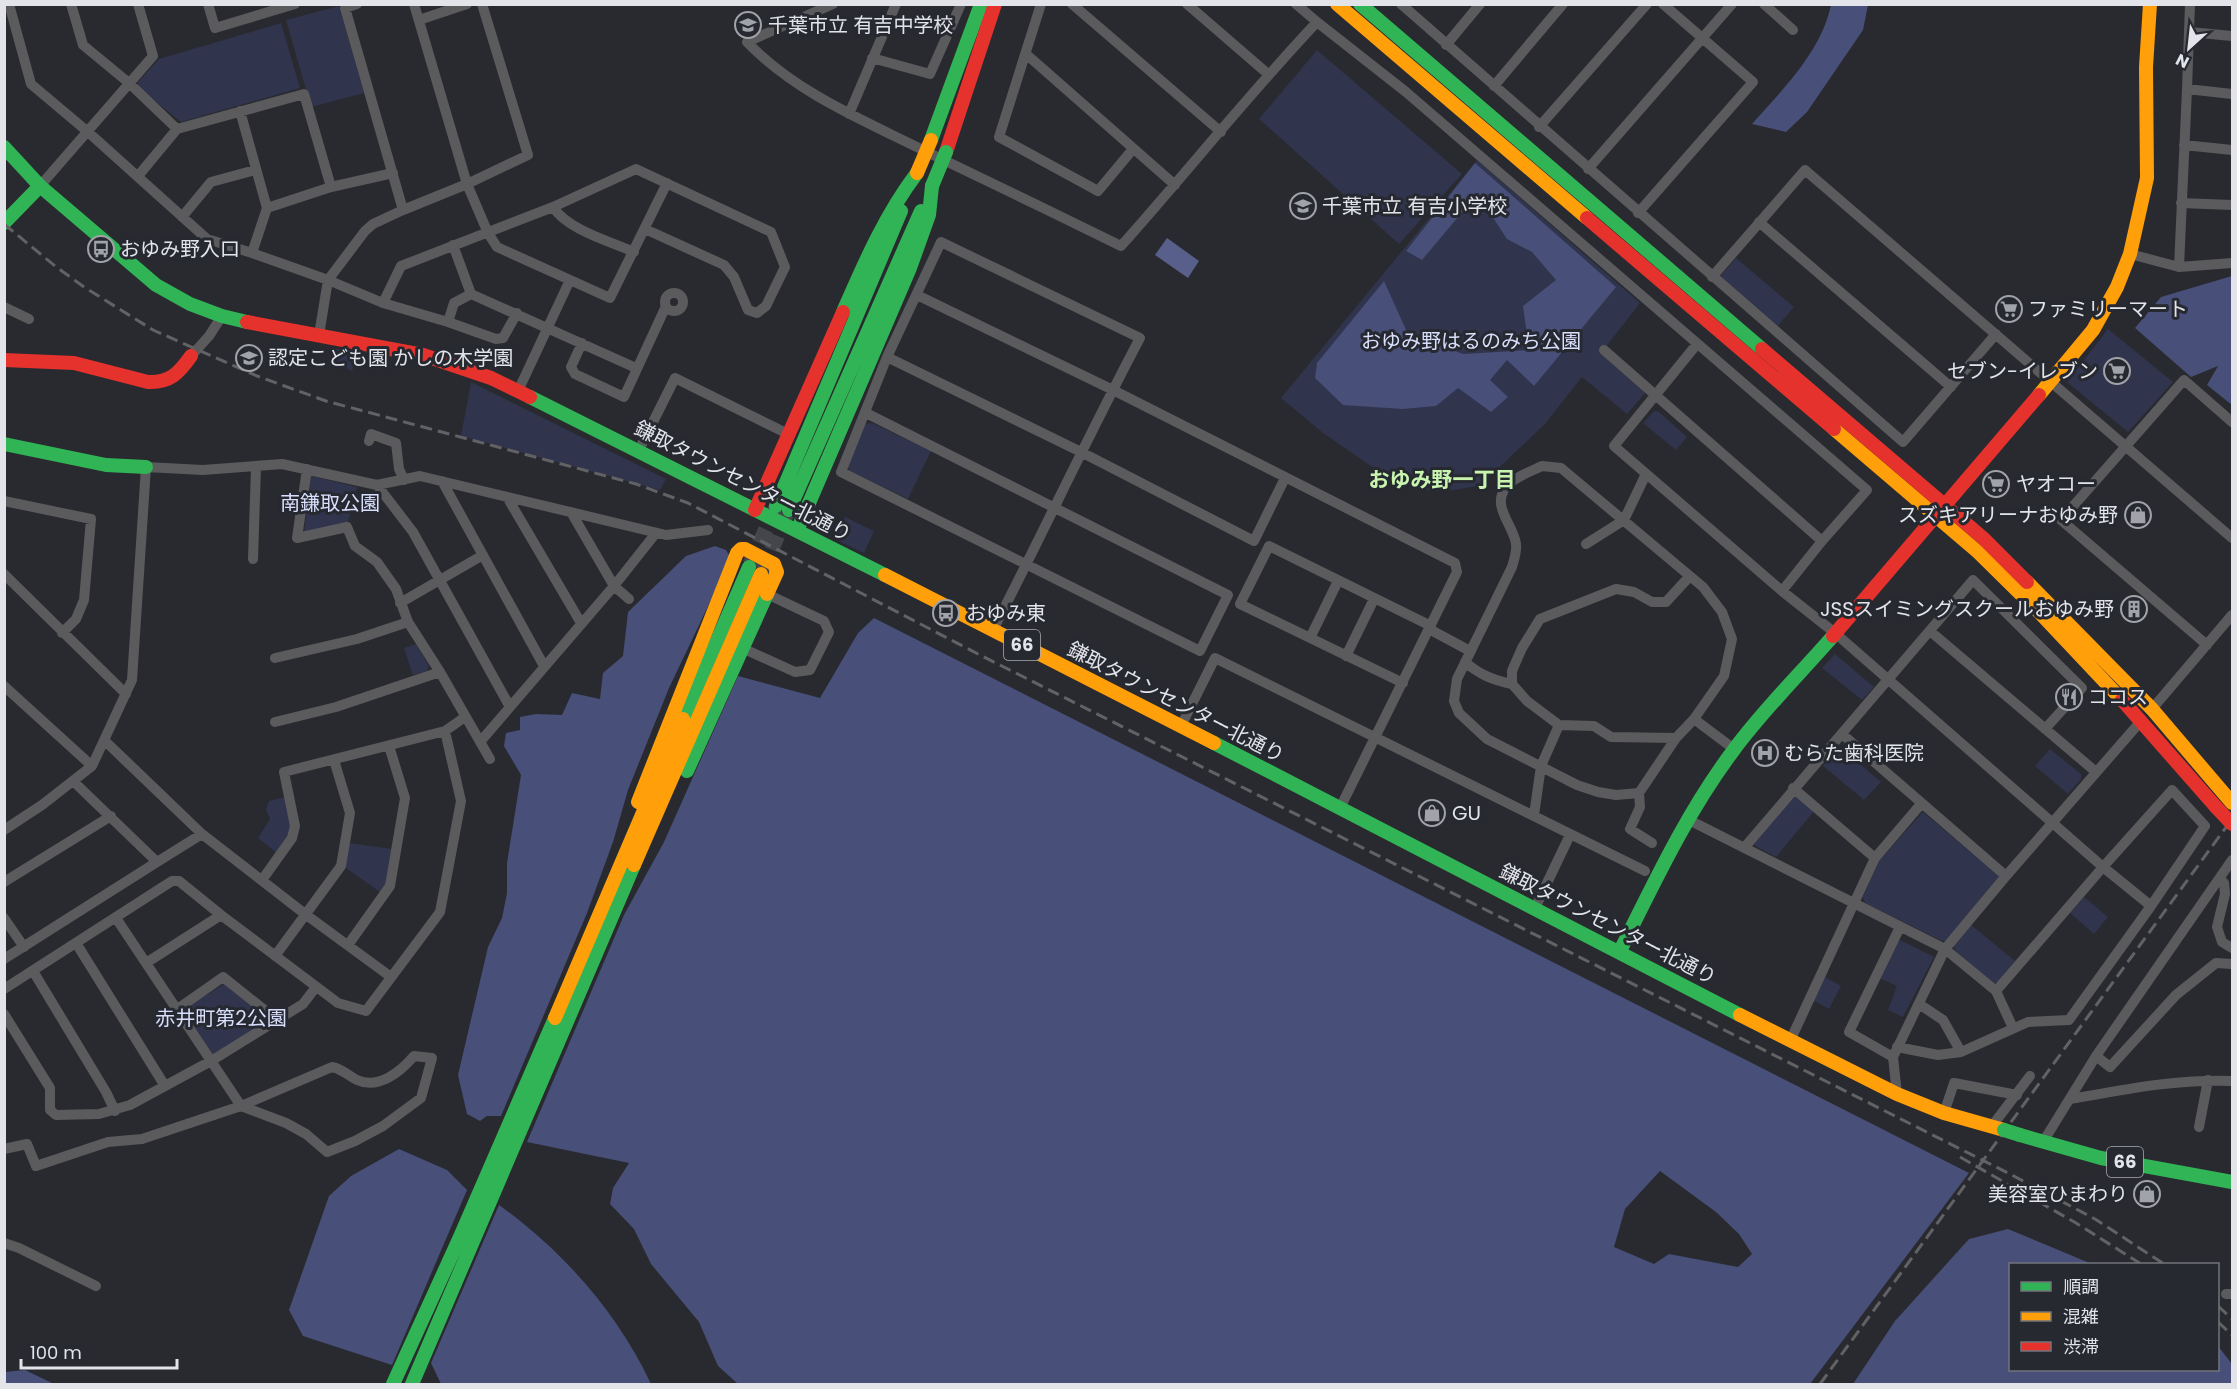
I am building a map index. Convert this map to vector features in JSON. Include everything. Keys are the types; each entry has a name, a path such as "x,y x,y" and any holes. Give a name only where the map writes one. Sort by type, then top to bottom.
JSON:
{"street":[{"path":"9,4 31,84 207,239 328,280 382,303 496,339 503,338 518,313"},
{"path":"72,4 83,45 129,83 177,129"},
{"path":"4,224 153,56 138,4"},
{"path":"208,4 215,28 278,7 295,4"},
{"path":"357,4 345,8 403,210"},
{"path":"414,4 467,184 488,233 497,247 610,298 667,183"},
{"path":"419,20 467,4"},
{"path":"319,335 328,280 365,231 373,224 528,155 482,4"},
{"path":"833,4 747,42 766,63 849,114 1121,246 1221,132 1268,74 1317,22"},
{"path":"849,114 896,4"},
{"path":"872,58 930,75 961,4"},
{"path":"981,4 931,140 782,508 932,186 946,152 995,4"},
{"path":"1041,4 999,136 1098,190 1133,149"},
{"path":"1072,4 1221,132"},
{"path":"1187,4 1268,74"},
{"path":"1296,4 1406,92 1867,490 1782,591"},
{"path":"1337,4 2015,587 2232,824"},
{"path":"1360,4 1946,506 2016,570 2152,709 2229,799"},
{"path":"1401,4 1539,127 1903,442 1996,334"},
{"path":"1446,45 1480,4"},
{"path":"1494,86 1563,4"},
{"path":"1539,127 1647,4"},
{"path":"1638,213 1753,82 1663,4"},
{"path":"1588,169 1732,4"},
{"path":"1764,4 1793,30"},
{"path":"1620,951 1687,819 1708,784 1734,749 1946,506 2093,330 2117,288 2130,254 2147,178 2146,67 2150,4"},
{"path":"2179,267 2190,4"},
{"path":"2189,32 2232,36"},
{"path":"1026,54 1175,185"},
{"path":"2187,89 2232,93"},
{"path":"138,176 177,129 304,94 331,187"},
{"path":"240,111 267,208 252,253"},
{"path":"2184,145 2232,150"},
{"name":"鎌取タウンセンター北通り","path":"4,147 40,186 146,278 172,295 222,316 250,323 423,355 466,368 518,391 993,630 1897,1094 1944,1113 2101,1158 2232,1182"},
{"path":"382,303 401,266 553,207 636,169 771,232 785,267 766,306 757,313 748,310 734,277 724,265 645,229"},
{"path":"182,217 211,182 255,170"},
{"path":"1712,277 1805,170 2232,538"},
{"path":"267,208 331,187 393,173"},
{"path":"755,510 871,249 898,198 917,173"},
{"path":"797,531 910,268 929,215 932,186"},
{"path":"2181,202 2232,205"},
{"path":"553,207 559,217 570,224 633,252"},
{"path":"1759,222 1951,387"},
{"path":"866,413 1055,509 1228,595 1200,651 1026,565 841,472 887,357 941,242 1140,338 1081,452 1055,509 1026,565 993,630"},
{"path":"453,245 471,294 518,313 636,368"},
{"path":"2130,254 2179,267 2232,263"},
{"path":"518,391 570,280"},
{"path":"448,322 454,303 471,294"},
{"path":"917,295 1113,390 1455,563 1457,572 1340,808"},
{"path":"582,343 571,367 575,374 624,397 666,306"},
{"path":"4,307 29,319"},
{"path":"4,360 74,363 141,381 158,383 177,376 222,316"},
{"path":"1697,344 1614,446 2151,906"},
{"path":"1604,350 1822,541"},
{"path":"887,357 1081,452 1254,541 1285,478"},
{"path":"639,450 675,378 782,431"},
{"path":"2207,645 2061,520 2184,380 2232,422"},
{"path":"369,441 371,434 396,444 399,469 404,480"},
{"path":"4,444 106,465 203,470 282,464 377,486 420,476 666,535 708,530"},
{"path":"4,830 42,805 92,766 132,680 146,466"},
{"path":"1639,792 1616,795 1577,785 1487,739 1472,728 1459,713 1454,701 1455,689 1468,657 1512,567 1516,553 1516,542 1502,513 1501,498 1508,484 1542,466 1560,468 1703,587 1722,612 1732,639 1724,676 1694,718 1676,738 1639,792 1640,807 1630,829 1652,843"},
{"path":"253,559 256,467"},
{"path":"307,469 297,538 347,527 355,546 377,562 396,589 408,622 490,759"},
{"path":"1586,544 1624,520 1647,474"},
{"path":"442,481 544,666"},
{"path":"377,486 413,532 510,707"},
{"path":"507,497 581,623"},
{"path":"4,501 91,519 84,600 76,619 62,633"},
{"path":"571,512 614,586 629,599"},
{"path":"480,742 614,586 656,533"},
{"path":"1403,683 1240,604 1269,546 1430,628 1468,657 1478,673 1512,684 1527,701 1559,724 1594,726 1611,737 1676,738"},
{"path":"741,549 746,549 774,564 777,572 683,780 657,828 636,846 635,810 737,553 741,549"},
{"path":"400,603 483,555"},
{"path":"412,1384 466,1241 755,571"},
{"path":"4,574 126,694"},
{"path":"1512,684 1512,671 1515,663 1540,619 1616,589 1634,592 1652,603 1666,602 1689,577"},
{"path":"1744,848 1973,580 2082,688 2045,729"},
{"path":"1310,638 1338,581"},
{"path":"742,648 795,672 810,670 829,632 824,621 767,594"},
{"path":"1346,656 1374,599"},
{"path":"2152,709 2232,615"},
{"path":"275,658 357,639 408,622"},
{"path":"1930,631 2096,772"},
{"path":"1181,726 1215,658 1645,871"},
{"path":"275,722 336,707 440,672"},
{"path":"4,686 92,766"},
{"path":"262,880 292,838 295,826 284,772 445,732 465,717"},
{"path":"1694,718 1734,749"},
{"path":"1897,1094 1895,1052 1946,949 2140,721"},
{"path":"1534,815 1541,766 1559,724"},
{"path":"4,989 172,881 179,881 338,1003 366,1011 440,912 461,801 445,732"},
{"path":"1842,734 2006,876"},
{"path":"104,740 202,834 391,977"},
{"path":"348,945 390,886 405,798 389,746"},
{"path":"275,956 341,866 350,813 334,760"},
{"path":"73,781 157,862"},
{"path":"1793,788 1875,858"},
{"path":"1900,927 1849,1032 1895,1052 1938,1055 1961,1052 2028,1022 2069,1020 2205,826 2172,790 1996,991"},
{"path":"1790,1041 1875,858 1922,804"},
{"path":"4,882 111,816"},
{"path":"1687,819 1946,949 1996,991 2013,1028"},
{"path":"4,959 202,834"},
{"path":"1535,908 1570,835"},
{"path":"2043,1142 2096,1056 2232,860"},
{"path":"2218,879 2224,883 2225,894 2217,927 2222,942 2232,948"},
{"path":"146,963 221,915"},
{"path":"4,918 24,947"},
{"path":"4,1149 27,1144 36,1166 108,1142 142,1139 241,1106 332,1067 342,1069 358,1081 376,1083 400,1071 414,1056 432,1058 421,1098 383,1126 355,1141 327,1152 306,1134 286,1123 241,1106 116,918"},
{"path":"76,943 165,1086"},
{"path":"2096,1056 2110,1067 2176,995 2216,963 2232,964"},
{"path":"33,970 115,1111"},
{"path":"176,1010 223,977 277,1020"},
{"path":"4,1014 50,1088 50,1110 56,1115 99,1114 130,1105 211,1061 303,1004 316,987"},
{"path":"1919,1004 1943,1020 1961,1052"},
{"path":"1998,1128 2017,1095 2031,1077"},
{"path":"2199,1127 2208,1080"},
{"path":"2071,1099 2158,1083 2232,1081"},
{"path":"1944,1113 1954,1083 2017,1095"},
{"path":"393,1384 466,1241"},
{"path":"4,1243 19,1248 96,1286"}],"green space":[{"path":"339,6 364,93 311,107 286,20"},
{"path":"281,23 300,88 181,122 138,87 138,82 159,59"},
{"path":"1317,50 1462,174 1399,244 1259,119"},
{"name":"おゆみ野はるのみち公園","path":"1477,160 1640,303 1602,352 1646,392 1627,414 1582,377 1545,424 1477,486 1447,491 1422,490 1381,473 1323,433 1281,398"},
{"path":"1736,258 1794,307 1775,329 1717,280"},
{"path":"2108,329 2173,382 2128,432 2067,382"},
{"path":"334,348 357,353 352,371 330,359"},
{"path":"471,382 666,479 660,490 461,436"},
{"path":"1654,411 1659,412 1687,437 1676,450 1643,423"},
{"path":"872,423 931,451 908,499 850,471 847,466 865,424"},
{"name":"南鎌取公園","path":"311,476 357,487 348,522 304,532"},
{"path":"845,517 874,531 864,553 834,539"},
{"path":"416,644 429,666 427,671 413,675 404,648"},
{"path":"1835,654 1874,687 1862,700 1822,668"},
{"path":"1839,746 1881,782 1864,800 1823,766"},
{"path":"2050,749 2081,774 2081,779 2068,794 2035,766"},
{"path":"1794,796 1815,810 1776,857 1755,846 1754,842"},
{"path":"285,797 292,830 278,854 258,838 270,819 266,810 269,801"},
{"path":"1923,812 2000,877 1945,941 1865,903 1863,897 1879,861"},
{"path":"349,843 392,849 386,885 381,893 345,867"},
{"path":"2084,897 2108,917 2094,934 2070,913"},
{"path":"1970,924 2015,961 1998,982 1993,984 1955,950 1954,945"},
{"path":"1898,939 1934,957 1903,1017 1888,1010 1897,986 1879,978"},
{"path":"1823,976 1841,986 1829,1009 1811,999"},
{"name":"赤井町第2公園","path":"224,984 269,1017 268,1022 212,1054 181,1011"}],"shaded area":[{"path":"1831,5 1868,5 1863,30 1807,112 1786,132 1752,124 1810,54 1826,22"},
{"path":"1475,163 1616,287 1534,386 1507,360 1490,380 1508,397 1491,412 1458,388 1436,406 1403,409 1343,405 1315,378 1317,363 1384,281 1407,332 1463,354 1529,350 1523,306 1556,280 1532,252 1507,239 1490,213 1469,204 1422,260 1406,251"},
{"path":"1167,238 1199,261 1188,278 1155,255"},
{"path":"2232,276 2232,405 2207,385 2218,366 2191,377 2135,328 2161,297"},
{"path":"715,546 726,550 731,558 669,688 628,790 613,842 587,913 501,1116 487,1116 480,1121 467,1114 458,1075 488,947 502,918 507,893 507,863 521,775 504,746 506,733 520,730 520,717 536,714 562,715 572,693 600,699 603,673 623,656 628,612 686,556"},
{"path":"874,618 1969,1173 1810,1384 738,1384 718,1366 699,1322 651,1264 634,1229 610,1204 613,1188 629,1163 527,1142 624,915 664,842 738,676 820,698 858,633","holes":["1660,1171 1716,1212 1739,1234 1752,1254 1738,1267 1669,1254 1654,1264 1614,1247 1625,1209"]},
{"path":"399,1149 447,1170 467,1190 392,1365 303,1336 289,1310 329,1196 351,1176"},
{"path":"499,1205 545,1242 587,1285 622,1333 651,1384 441,1384 431,1363"},
{"path":"2008,1229 2090,1263 2009,1263 2009,1371 2219,1371 2219,1347 2232,1364 2232,1384 1853,1384 1895,1321 1969,1239"},
{"path":"25,1370 54,1384 5,1384 5,1372"}],"tunnel":[{"path":"750,564 776,507"},
{"path":"763,571 787,513"}],"railway":[{"path":"4,224 84,287 153,330 257,376 326,401 636,484 688,503 978,654 2010,1174 2095,1219 2162,1263"},
{"path":"1820,1384 2232,819"},
{"path":"1960,1157 2076,1223 2139,1263"},
{"path":"2219,1307 2232,1319"},
{"path":"2219,1323 2232,1335"}],"traffic: fast":[{"path":"931,140 981,4"},
{"path":"1360,4 1762,349"},
{"path":"4,147 40,186"},
{"path":"932,186 946,152"},
{"path":"843,312 885,223 917,173"},
{"path":"4,223 40,186 156,285 190,304 222,316 247,322"},
{"path":"797,531 910,268 929,215 932,186"},
{"path":"776,506 901,211"},
{"path":"789,510 921,211"},
{"path":"530,397 885,575"},
{"path":"4,444 106,465 146,467"},
{"path":"683,719 749,567"},
{"path":"687,771 767,594"},
{"path":"1620,951 1672,848 1716,774 1757,721 1833,636"},
{"path":"1214,743 1740,1015"},
{"path":"412,1384 634,865"},
{"path":"393,1384 555,1018"},
{"path":"2004,1130 2020,1135"},
{"path":"2020,1135 2101,1158 2232,1182"}],"traffic: slow":[{"path":"1337,4 1587,218"},
{"path":"2039,395 2093,330 2117,287 2130,254 2147,178 2146,67 2150,4"},
{"path":"917,173 931,140"},
{"path":"1834,429 1978,552 2040,613 2122,700"},
{"path":"638,802 737,553 741,549 774,564 777,572 767,594"},
{"path":"634,865 761,574"},
{"path":"885,575 1214,743"},
{"path":"2027,582 2152,709 2232,803"},
{"path":"555,1018 683,719"},
{"path":"1740,1015 1897,1094 1944,1113 2004,1130"}],"traffic: jam":[{"path":"946,152 995,4"},
{"path":"1587,218 1834,429"},
{"path":"755,510 843,312"},
{"path":"247,322 423,355 491,378 530,397"},
{"path":"1762,349 1983,538 2027,582"},
{"path":"4,360 74,363 148,382 156,382 173,376 191,356"},
{"path":"1833,636 2039,395"},
{"path":"2122,700 2216,807"},
{"path":"2216,807 2232,824"}],"place":[{"name":"千葉市立 有吉中学校","path":"748,25"},
{"name":"千葉市立 有吉小学校","path":"1303,206"},
{"name":"おゆみ野入口","path":"101,249"},
{"name":"ファミリーマート","path":"2009,309"},
{"name":"認定こども園 かしの木学園","path":"249,358"},
{"name":"セブン-イレブン","path":"2117,371"},
{"name":"ヤオコー","path":"1996,484"},
{"name":"スズキアリーナおゆみ野","path":"2138,515"},
{"name":"JSSスイミングスクールおゆみ野","path":"2134,609"},
{"name":"おゆみ東","path":"946,613"},
{"name":"ココス","path":"2069,697"},
{"name":"むらた歯科医院","path":"1765,753"},
{"name":"GU","path":"1432,813"},
{"name":"美容室ひまわり","path":"2147,1194"}],"district":[{"name":"おゆみ野一丁目","path":"1442,480"}]}
